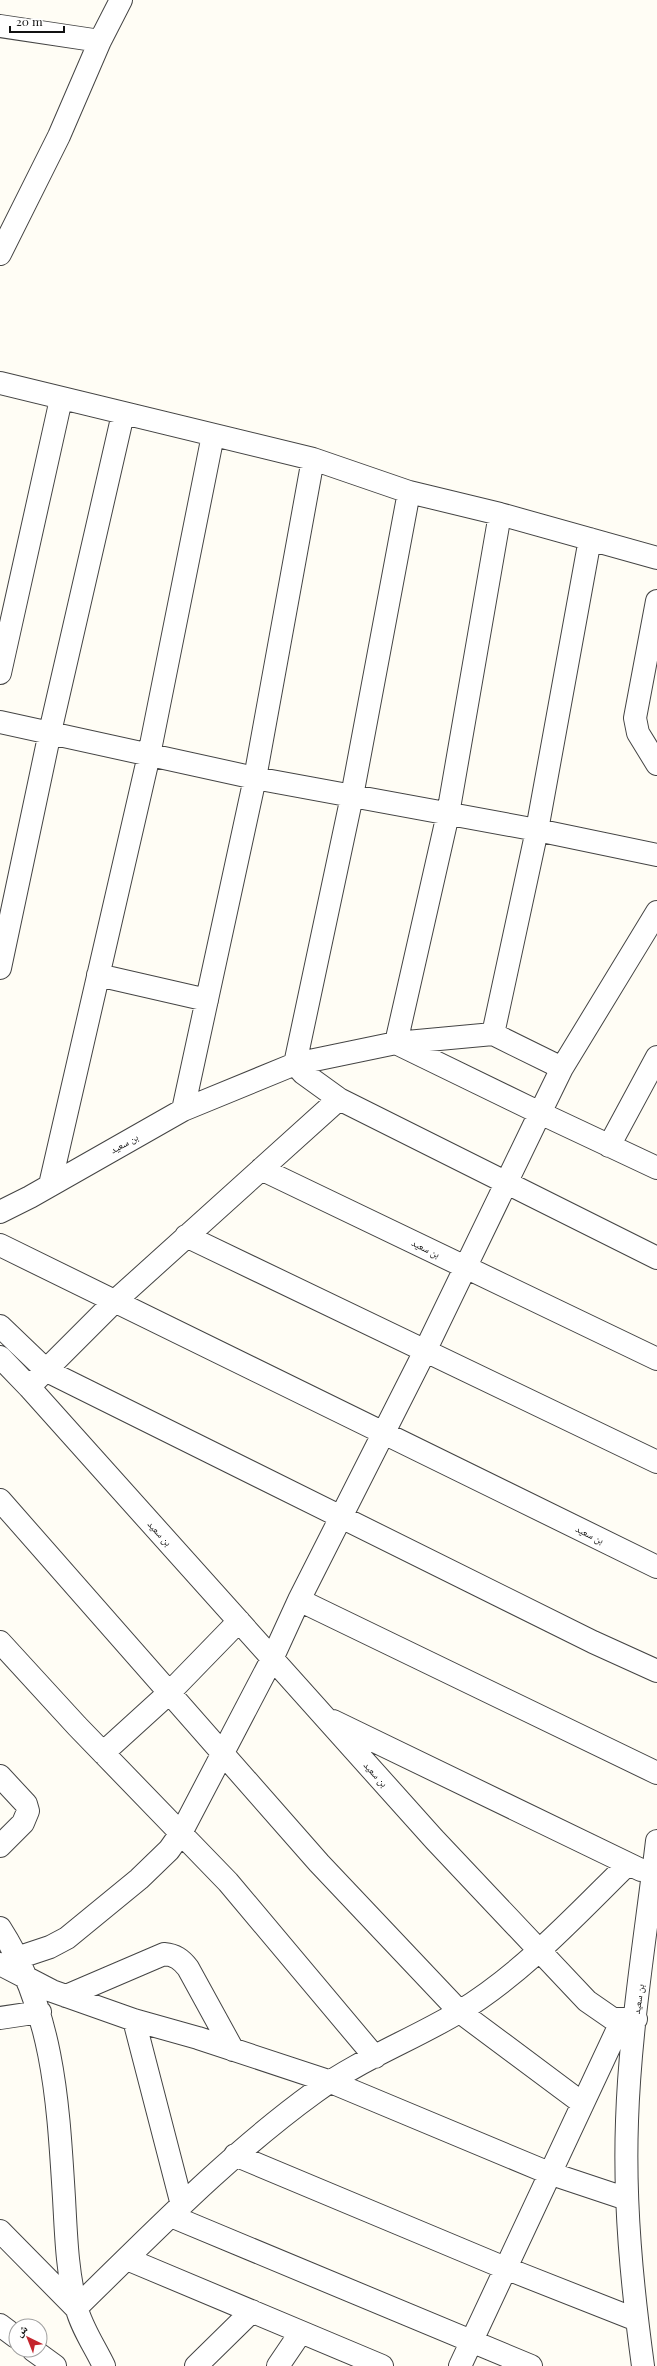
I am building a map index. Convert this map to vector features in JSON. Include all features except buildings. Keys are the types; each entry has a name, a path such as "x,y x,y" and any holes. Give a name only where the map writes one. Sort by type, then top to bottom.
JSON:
{"street":[{"path":"0,254 9,219 59,136 100,41 121,0"},
{"path":"0,26 100,41"},
{"path":"0,382 62,399 313,459 409,492 500,514 657,558"},
{"path":"0,673 62,399"},
{"path":"0,968 50,732 123,414"},
{"path":"50,1185 149,754 214,435"},
{"path":"183,1110 255,778 313,459"},
{"path":"409,492 352,796 295,1064 303,1073 339,1099 507,1185 657,1258"},
{"path":"500,514 448,814 396,1042 540,1113 657,1168"},
{"path":"562,1068 493,1034 537,830 590,539"},
{"path":"657,601 635,718 638,733 657,764"},
{"path":"0,722 255,778 537,830 657,854"},
{"path":"9,1961 50,1947 67,1938 139,1879 169,1850 181,1833 272,1659 340,1517 425,1351 507,1185 562,1068 657,912"},
{"path":"98,975 207,1000"},
{"name":"بن سعيد","path":"0,1212 183,1110 295,1064 396,1042 493,1034"},
{"path":"609,1146 657,1057"},
{"path":"29,1387 114,1302 339,1099"},
{"name":"بن سعيد","path":"261,1169 657,1359"},
{"path":"186,1236 657,1462"},
{"name":"بن سعيد","path":"0,1245 657,1567"},
{"path":"0,1326 46,1371 593,1642 657,1671"},
{"name":"بن سعيد","path":"0,1357 29,1387 323,1716 540,1951 592,2006 606,2016 629,2019 653,1876 657,1841"},
{"path":"0,1500 319,1863 460,2012 582,2103"},
{"path":"299,1600 657,1773"},
{"path":"104,1753 169,1693 239,1621"},
{"path":"0,1642 228,1882 375,2056"},
{"path":"323,1716 653,1876"},
{"path":"0,1776 26,1804 28,1812 23,1823 0,1846"},
{"path":"76,2308 235,2155 316,2090 375,2056 460,2012 540,1951 628,1864"},
{"path":"0,1928 9,1961 28,1979 66,1996 134,2020 331,2082 549,2173 627,2200"},
{"path":"66,1996 164,1954 172,1954 181,1959 188,1968 233,2050"},
{"path":"28,1979 40,2012 49,2044 59,2118 69,2275 76,2308 104,2366"},
{"path":"0,2018 40,2012"},
{"path":"460,2366 582,2103 629,2019"},
{"path":"629,2019 627,2200 630,2266 643,2366"},
{"path":"134,2020 177,2210"},
{"path":"235,2155 505,2268 637,2320"},
{"path":"177,2210 472,2342 532,2366"},
{"path":"0,2231 76,2308"},
{"path":"126,2259 252,2311 376,2365"},
{"path":"196,2366 252,2311"},
{"path":"278,2366 301,2332"},
{"path":"44,2358 55,2366"}]}
